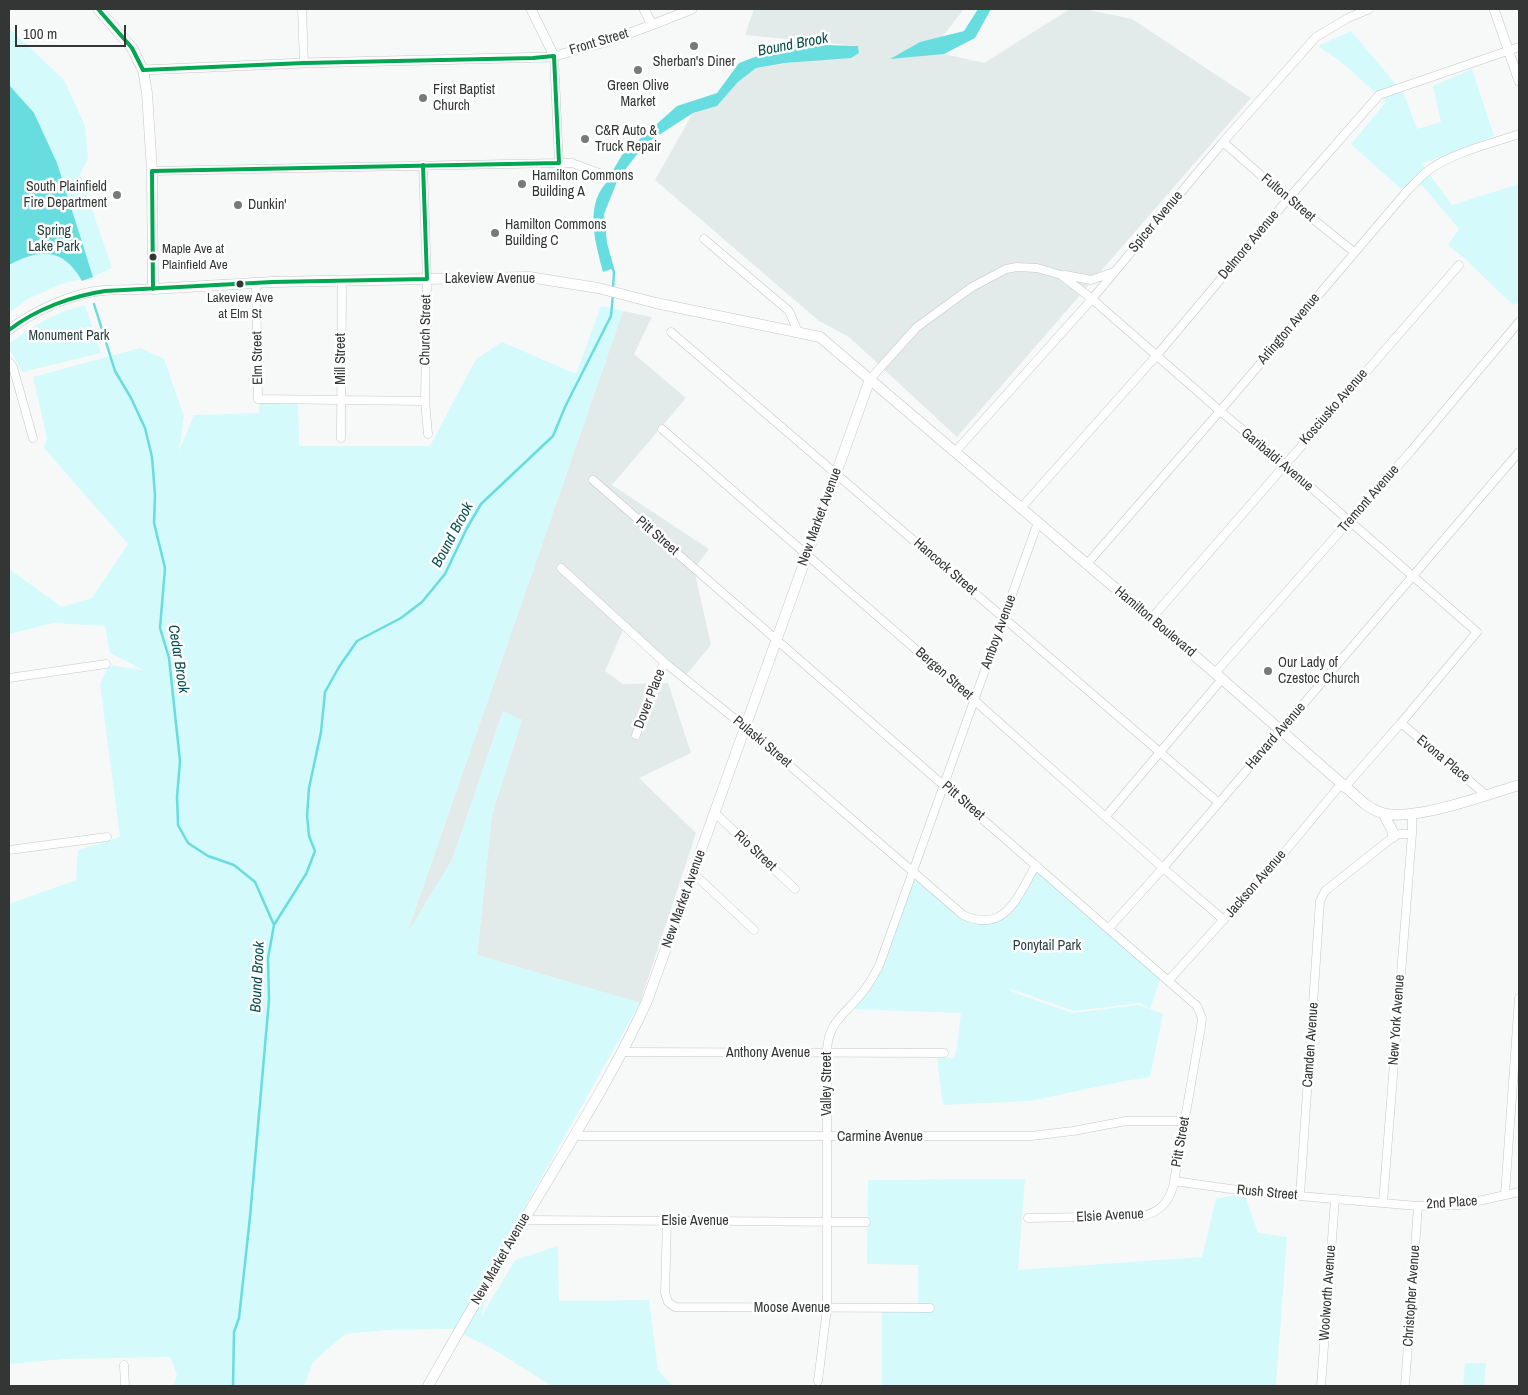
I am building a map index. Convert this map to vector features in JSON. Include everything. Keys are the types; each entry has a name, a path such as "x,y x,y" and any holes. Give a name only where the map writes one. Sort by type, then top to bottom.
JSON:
{"main road":[{"path":"101,10 132,48 143,70 148,94 152,170 153,289"},
{"name":"Lakeview Avenue","path":"153,289 256,283 529,276 598,288 656,303 820,337"},
{"name":"Hamilton Boulevard","path":"820,337 1218,676 1342,786 1365,804 1383,813 1412,814 1519,785"},
{"name":"New Market Avenue","path":"428,1386 622,1052 647,1001 870,379"},
{"path":"1383,813 1392,830 1392,837"}],"street":[{"path":"302,9 304,63"},
{"path":"531,9 554,56 559,163"},
{"path":"644,9 652,25"},
{"name":"Front Street","path":"143,70 304,63 554,56 592,46 692,9"},
{"name":"Spicer Avenue","path":"955,452 1092,299 1223,142 1316,37 1348,18 1369,9"},
{"path":"1494,9 1519,81"},
{"name":"Delmore Avenue","path":"1021,508 1157,355 1288,199 1379,95 1519,47"},
{"name":"Arlington Avenue","path":"1086,564 1220,411 1407,191 1430,170 1455,156 1519,134"},
{"name":"Fulton Street","path":"1223,142 1288,199 1354,252"},
{"path":"152,170 559,163 572,164 599,172"},
{"name":"Church Street","path":"423,165 426,279 425,401 428,434"},
{"path":"704,238 789,311 798,332"},
{"name":"Kosciusko Avenue","path":"1151,619 1284,464 1460,265"},
{"path":"870,379 917,327 972,287 1006,269 1017,267 1037,268 1082,280 1091,280 1115,271"},
{"name":"Garibaldi Avenue","path":"1061,275 1092,299 1412,577 1463,619"},
{"name":"Mill Street","path":"341,438 342,281"},
{"name":"Elm Street","path":"256,283 258,399 341,400"},
{"path":"9,330 23,319 80,295 105,291 153,289"},
{"name":"Tremont Avenue","path":"1106,816 1160,751 1218,676 1519,322"},
{"name":"Hancock Street","path":"670,332 1219,803"},
{"path":"9,362 13,368 33,438"},
{"path":"341,400 425,401"},
{"name":"Bergen Street","path":"662,430 974,700 1224,920"},
{"name":"Harvard Avenue","path":"1109,928 1219,803 1519,452"},
{"name":"Pitt Street","path":"592,480 1197,1006 1202,1018 1174,1181"},
{"name":"Amboy Avenue","path":"888,940 1038,522"},
{"name":"Pulaski Street","path":"561,568 664,662 746,727 963,915 980,921 995,919 1002,915 1014,905 1036,865"},
{"name":"Jackson Avenue","path":"1169,980 1342,786 1401,723 1477,632 1463,619"},
{"name":"Dover Place","path":"636,735 664,662"},
{"path":"9,678 106,664"},
{"name":"Evona Place","path":"1401,723 1486,795"},
{"name":"Rio Street","path":"715,813 795,889"},
{"name":"New York Avenue","path":"1383,1203 1412,814"},
{"path":"1392,837 1399,834 1412,834"},
{"path":"9,850 107,837"},
{"name":"Camden Avenue","path":"1300,1195 1320,911 1323,895 1392,837"},
{"path":"694,873 754,930"},
{"name":"Valley Street","path":"818,1381 827,1308 828,1037 836,1021 864,992 878,966 888,940"},
{"path":"1505,1194 1519,998"},
{"name":"Anthony Avenue","path":"622,1052 944,1053"},
{"name":"Carmine Avenue","path":"574,1136 1031,1136 1073,1131 1126,1121 1184,1121"},
{"name":"Rush Street","path":"1174,1181 1252,1192 1383,1203"},
{"name":"Elsie Avenue","path":"1028,1218 1139,1216 1150,1214 1163,1206 1167,1201 1174,1181"},
{"name":"2nd Place","path":"1383,1203 1418,1206 1460,1206 1519,1192"},
{"name":"Woolworth Avenue","path":"1321,1386 1335,1199"},
{"name":"Christopher Avenue","path":"1406,1386 1418,1206"},
{"name":"Elsie Avenue","path":"523,1220 866,1222"},
{"name":"Moose Avenue","path":"667,1221 665,1298 671,1305 680,1308 930,1308"},
{"path":"124,1365 125,1386"}],"shaded area":[{"path":"754,9 964,9 942,37 944,54 984,63 1070,9 1084,9 1132,19 1251,98 957,437 849,337 819,321 655,180 693,113 717,106 738,82 756,68 859,53 858,46 745,35"},
{"path":"623,311 652,317 634,354 686,398 612,485 709,549 694,569 711,645 686,675 626,623 605,671 623,684 668,683 691,753 639,778 696,833 640,1003 477,955 492,814 522,720 503,711 452,860 406,936"}],"green space":[{"name":"Spring Lake Park","path":"9,28 64,80 85,126 88,159 80,174 112,268 93,277 63,283 28,299 9,313"},
{"path":"1351,31 1404,94 1417,129 1441,122 1433,86 1472,69 1494,136 1422,164 1452,205 1519,184 1519,302 1513,305 1448,245 1459,229 1422,185 1401,189 1351,144 1386,102 1340,61 1318,46"},
{"name":"Monument Park","path":"85,305 101,353 22,372 9,348 9,344 44,320"},
{"path":"601,306 623,311 407,933 452,860 503,711 522,720 492,814 477,955 640,1003 498,1254 481,1317 515,1260 558,1246 559,1301 649,1300 658,1370 673,1386 552,1386 491,1348 453,1329 385,1330 345,1334 313,1362 304,1386 173,1386 177,1375 170,1357 65,1359 9,1364 9,904 76,880 78,850 120,837 100,684 109,665 143,670 110,653 105,626 54,623 9,634 9,569 62,607 92,598 128,544 44,448 47,438 33,377 140,348 164,359 184,416 179,451 194,415 259,413 260,401 298,401 299,446 430,446 476,359 502,342 576,374"},
{"name":"Ponytail Park","path":"1033,865 1162,974 1150,1009 1163,1014 1150,1077 1030,1101 943,1105 937,1058 953,1058 957,1049 961,1013 851,1009 885,950 913,872 970,919 1005,914","holes":["1011,989 1074,1011 1140,1003 1150,1009 1138,1005 1072,1013 1010,991"]},
{"path":"1025,1179 1018,1270 1202,1257 1216,1199 1244,1193 1258,1233 1287,1237 1276,1386 882,1386 882,1308 918,1308 918,1265 867,1264 868,1180"},
{"path":"1465,1363 1486,1363 1484,1386 1463,1386"}],"water":[{"path":"978,9 991,9 975,38 944,54 890,59 920,42 964,31"},
{"path":"789,44 858,46 859,53 851,58 785,63 756,68 738,82 717,106 693,113 645,144 618,179 604,214 607,243 614,268 603,272 595,235 594,210 602,188 611,178 612,172 622,155 677,106 717,93 739,63"},
{"path":"9,85 34,113 57,163 93,277 82,281 67,262 50,254 31,256 9,265"}],"waterway":[{"name":"Bound Brook","path":"612,267 614,272 613,288"},
{"name":"Bound Brook","path":"233,1386 234,1332 239,1318 250,1217 269,1000 268,958 274,925 306,874 315,851 309,836 307,816 309,788 321,732 325,692 357,641 401,618 422,602 445,574 481,504 553,436 565,407 611,316 613,294"},
{"name":"Cedar Brook","path":"94,304 115,371 131,398 145,428 152,457 155,495 154,523 165,568 160,628 169,658 180,761 177,797 178,825 188,843 208,856 234,865 255,882 274,925"}],"transit line":[{"path":"98,9 132,48 143,70"},
{"path":"554,56 559,163"},
{"path":"143,70 304,63 554,56"},
{"path":"153,289 152,171 559,163"},
{"path":"9,330 20,322 55,304 105,291 272,282 427,279 423,165"}],"place":[{"name":"Sherban's Diner","path":"694,46"},
{"name":"Green Olive Market","path":"638,70"},
{"name":"First Baptist Church","path":"423,98"},
{"name":"C&R Auto & Truck Repair","path":"585,139"},
{"name":"Hamilton Commons Building A","path":"522,184"},
{"name":"South Plainfield Fire Department","path":"117,195"},
{"name":"Dunkin'","path":"238,205"},
{"name":"Hamilton Commons Building C","path":"495,233"},
{"name":"Maple Ave at Plainfield Ave","path":"153,257"},
{"name":"Lakeview Ave at Elm St","path":"240,284"},
{"name":"Our Lady of Czestoc Church","path":"1268,671"}]}
